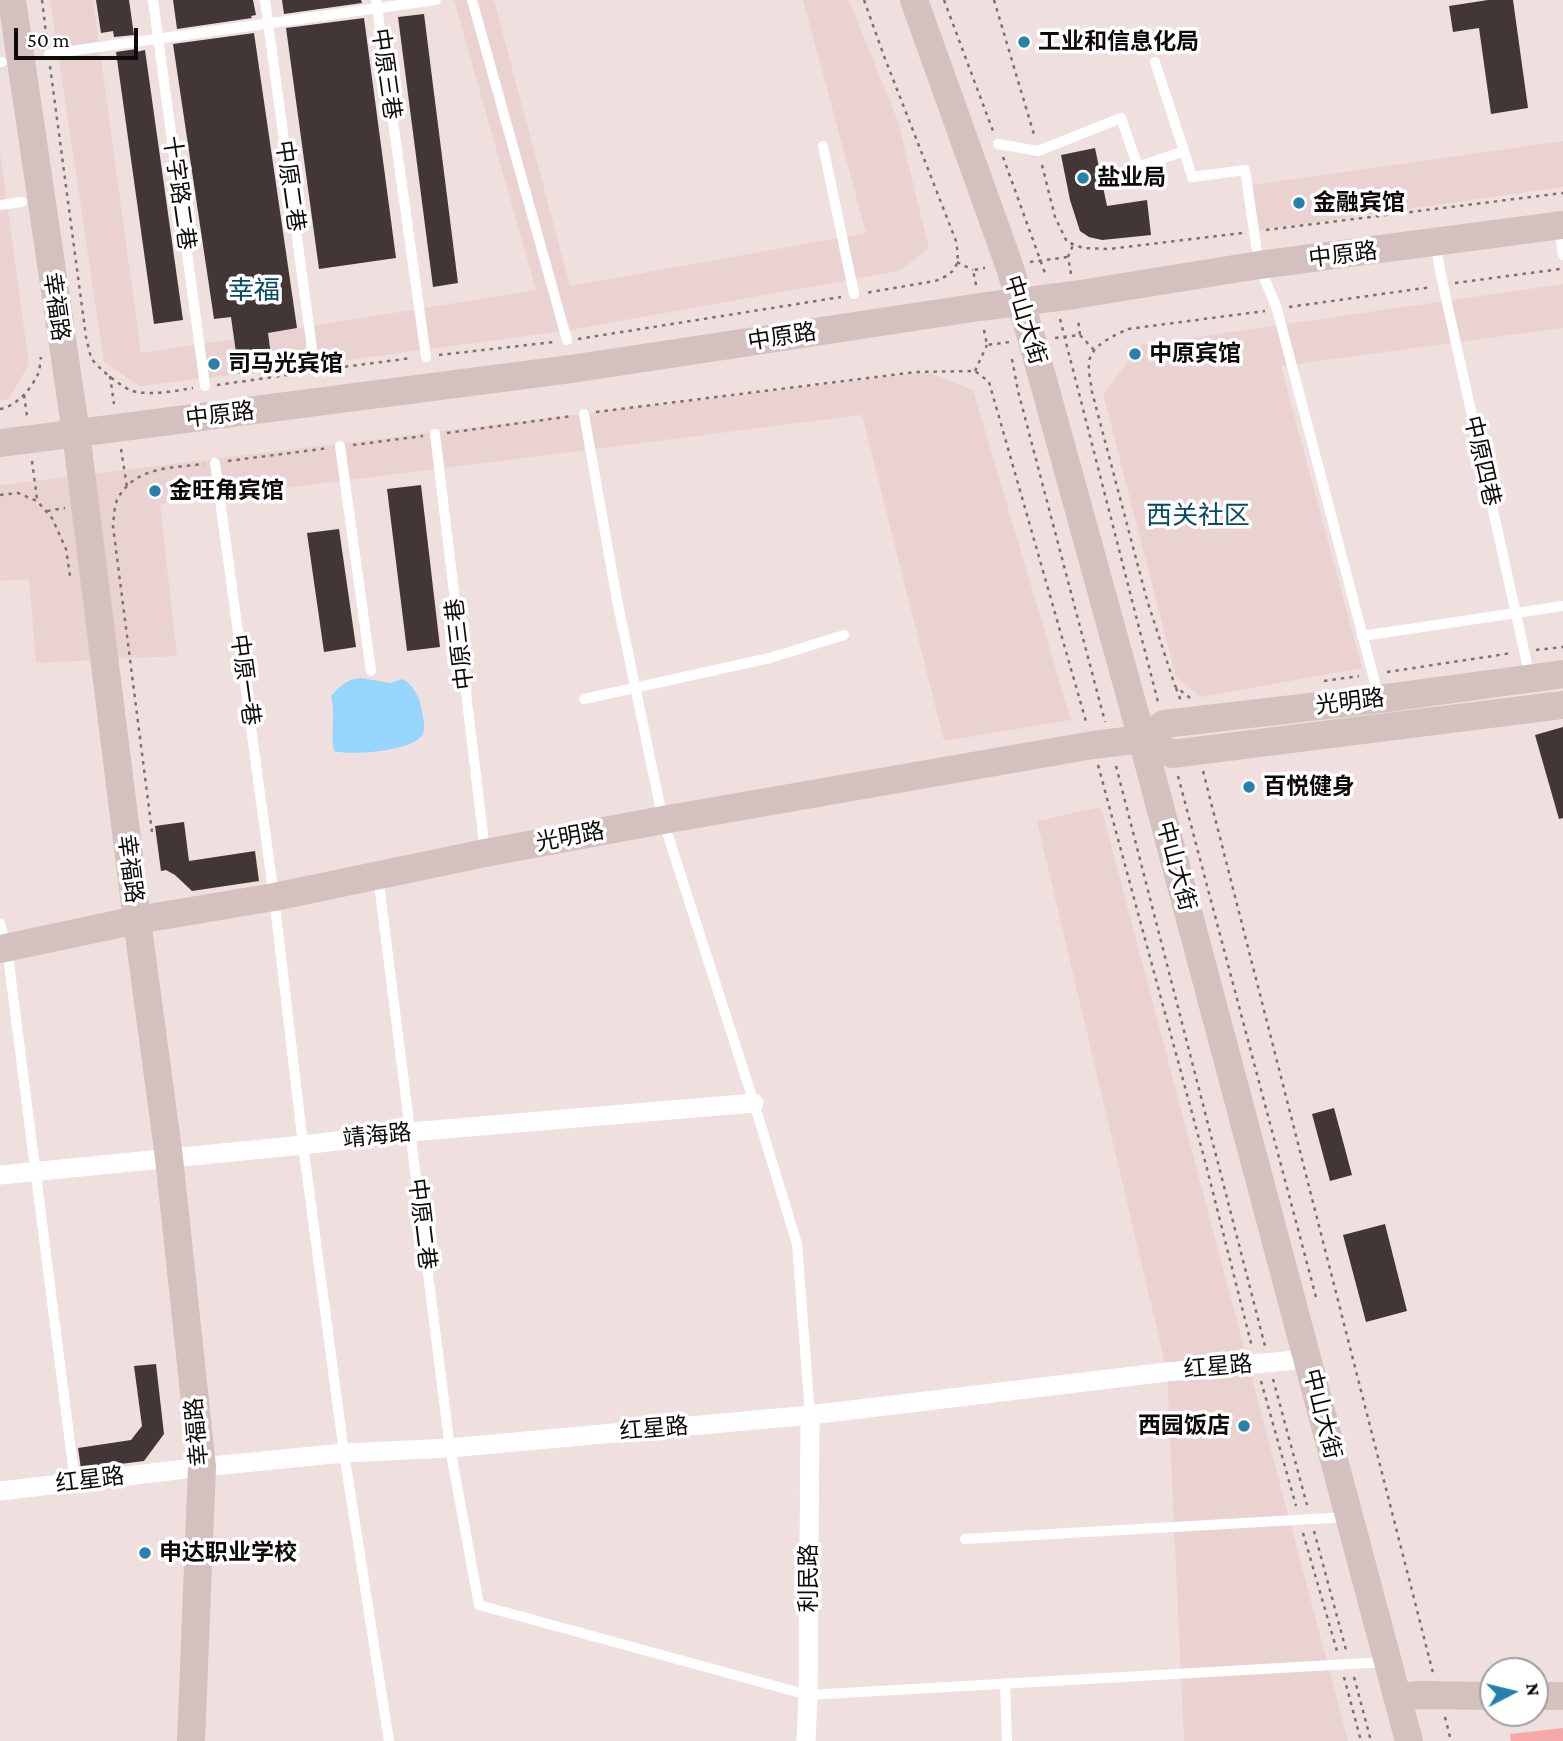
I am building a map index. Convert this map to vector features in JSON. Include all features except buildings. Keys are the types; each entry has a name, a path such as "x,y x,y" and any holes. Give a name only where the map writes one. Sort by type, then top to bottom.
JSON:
{"street":[{"name":"幸福路","path":"12,0 76,433 136,920 169,1158 202,1467 191,1741"},
{"name":"中山大街","path":"914,0 1032,340 1142,739 1409,1741"},
{"name":"中原路","path":"0,443 571,369 1259,265 1561,225"},
{"name":"光明路","path":"2,940 274,897 485,853 663,820 1142,739 1164,724 1195,710 1527,665 1563,674"},
{"name":"光明路","path":"1142,739 1172,754 1563,705"},
{"name":"靖海路","path":"0,1175 410,1132 754,1103"},
{"name":"红星路","path":"0,1491 202,1467 344,1454 450,1448 810,1415 1167,1372 1308,1359"},
{"name":"利民路","path":"806,1741 810,1415"},
{"path":"1398,1697 1479,1696"}],"lane":[{"name":"十字路二巷","path":"153,0 205,386"},
{"name":"中原二巷","path":"265,0 315,371"},
{"path":"49,54 268,24 376,4 436,0"},
{"path":"472,0 567,341"},
{"name":"中原三巷","path":"376,4 426,357"},
{"path":"1155,62 1192,177 1245,170 1259,265 1277,309 1375,686"},
{"path":"998,144 1038,151 1121,118 1138,167 1184,151"},
{"path":"822,146 855,294"},
{"path":"0,205 22,202"},
{"path":"1561,225 1563,256"},
{"name":"中原四巷","path":"1435,243 1527,665"},
{"path":"584,414 617,600 663,820 797,1244 810,1415"},
{"name":"中原三巷","path":"435,434 485,853"},
{"path":"340,446 371,671"},
{"name":"中原一巷","path":"215,463 274,897 344,1454 389,1741"},
{"path":"1362,636 1563,606"},
{"path":"584,699 770,659 844,635"},
{"name":"中原二巷","path":"378,876 450,1448 479,1605 808,1695"},
{"path":"2,940 36,1171 75,1482"},
{"path":"965,1539 1349,1517"},
{"path":"808,1695 1388,1661"},
{"path":"1005,1684 1007,1741"}],"path":[{"path":"42,0 90,355 110,376 133,392 153,393 567,341 935,281 953,272 957,262 956,241 864,0"},
{"path":"1163,242 1563,193"},
{"path":"1068,257 1073,244"},
{"path":"957,262 973,270"},
{"path":"1195,710 1175,686 1147,600 1092,392 1089,362 1094,350 1128,329 1563,268"},
{"path":"1080,335 1094,350"},
{"path":"975,371 987,345"},
{"path":"0,409 8,407 24,395 38,373 41,355"},
{"path":"1012,355 1018,391 1269,1363 1371,1741"},
{"path":"0,495 18,493 37,501 52,518 66,549 70,576"},
{"path":"1322,682 1375,686 1527,665 1563,647"},
{"path":"1175,686 1190,698 1195,710"},
{"path":"1198,751 1451,1741"}],"shaded area":[{"path":"50,0 93,0 141,353 234,339 239,374 139,386 104,362"},
{"path":"454,0 494,0 570,286 866,233 803,0 849,0 898,121 929,249 899,271 564,331 273,370 268,333 536,290"},
{"path":"1563,141 1563,187 1259,230 1252,185"},
{"path":"0,152 29,364 9,399 0,401"},
{"path":"1563,284 1563,328 1281,366 1362,668 1201,697 1176,677 1103,394 1141,345"},
{"path":"927,372 973,390 1071,720 944,741 862,415 160,504 177,656 36,663 29,579 0,581 0,485"},
{"path":"1101,807 1348,1741 1184,1741 1167,1372 1037,821"},
{"path":"1563,1728 1563,1741 1511,1741 1510,1734"}],"water":[{"path":"361,678 390,683 403,679 409,684 419,698 424,720 424,730 418,739 382,751 334,751 331,696 344,684"}],"place":[{"name":"工业和信息化局","path":"1024,42"},
{"name":"盐业局","path":"1083,178"},
{"name":"金融宾馆","path":"1299,203"},
{"name":"中原宾馆","path":"1135,354"},
{"name":"司马光宾馆","path":"214,364"},
{"name":"金旺角宾馆","path":"155,491"},
{"name":"百悦健身","path":"1249,787"},
{"name":"西园饭店","path":"1244,1426"},
{"name":"申达职业学校","path":"145,1553"}],"district":[{"name":"幸福","path":"254,291"},
{"name":"西关社区","path":"1198,516"}]}
